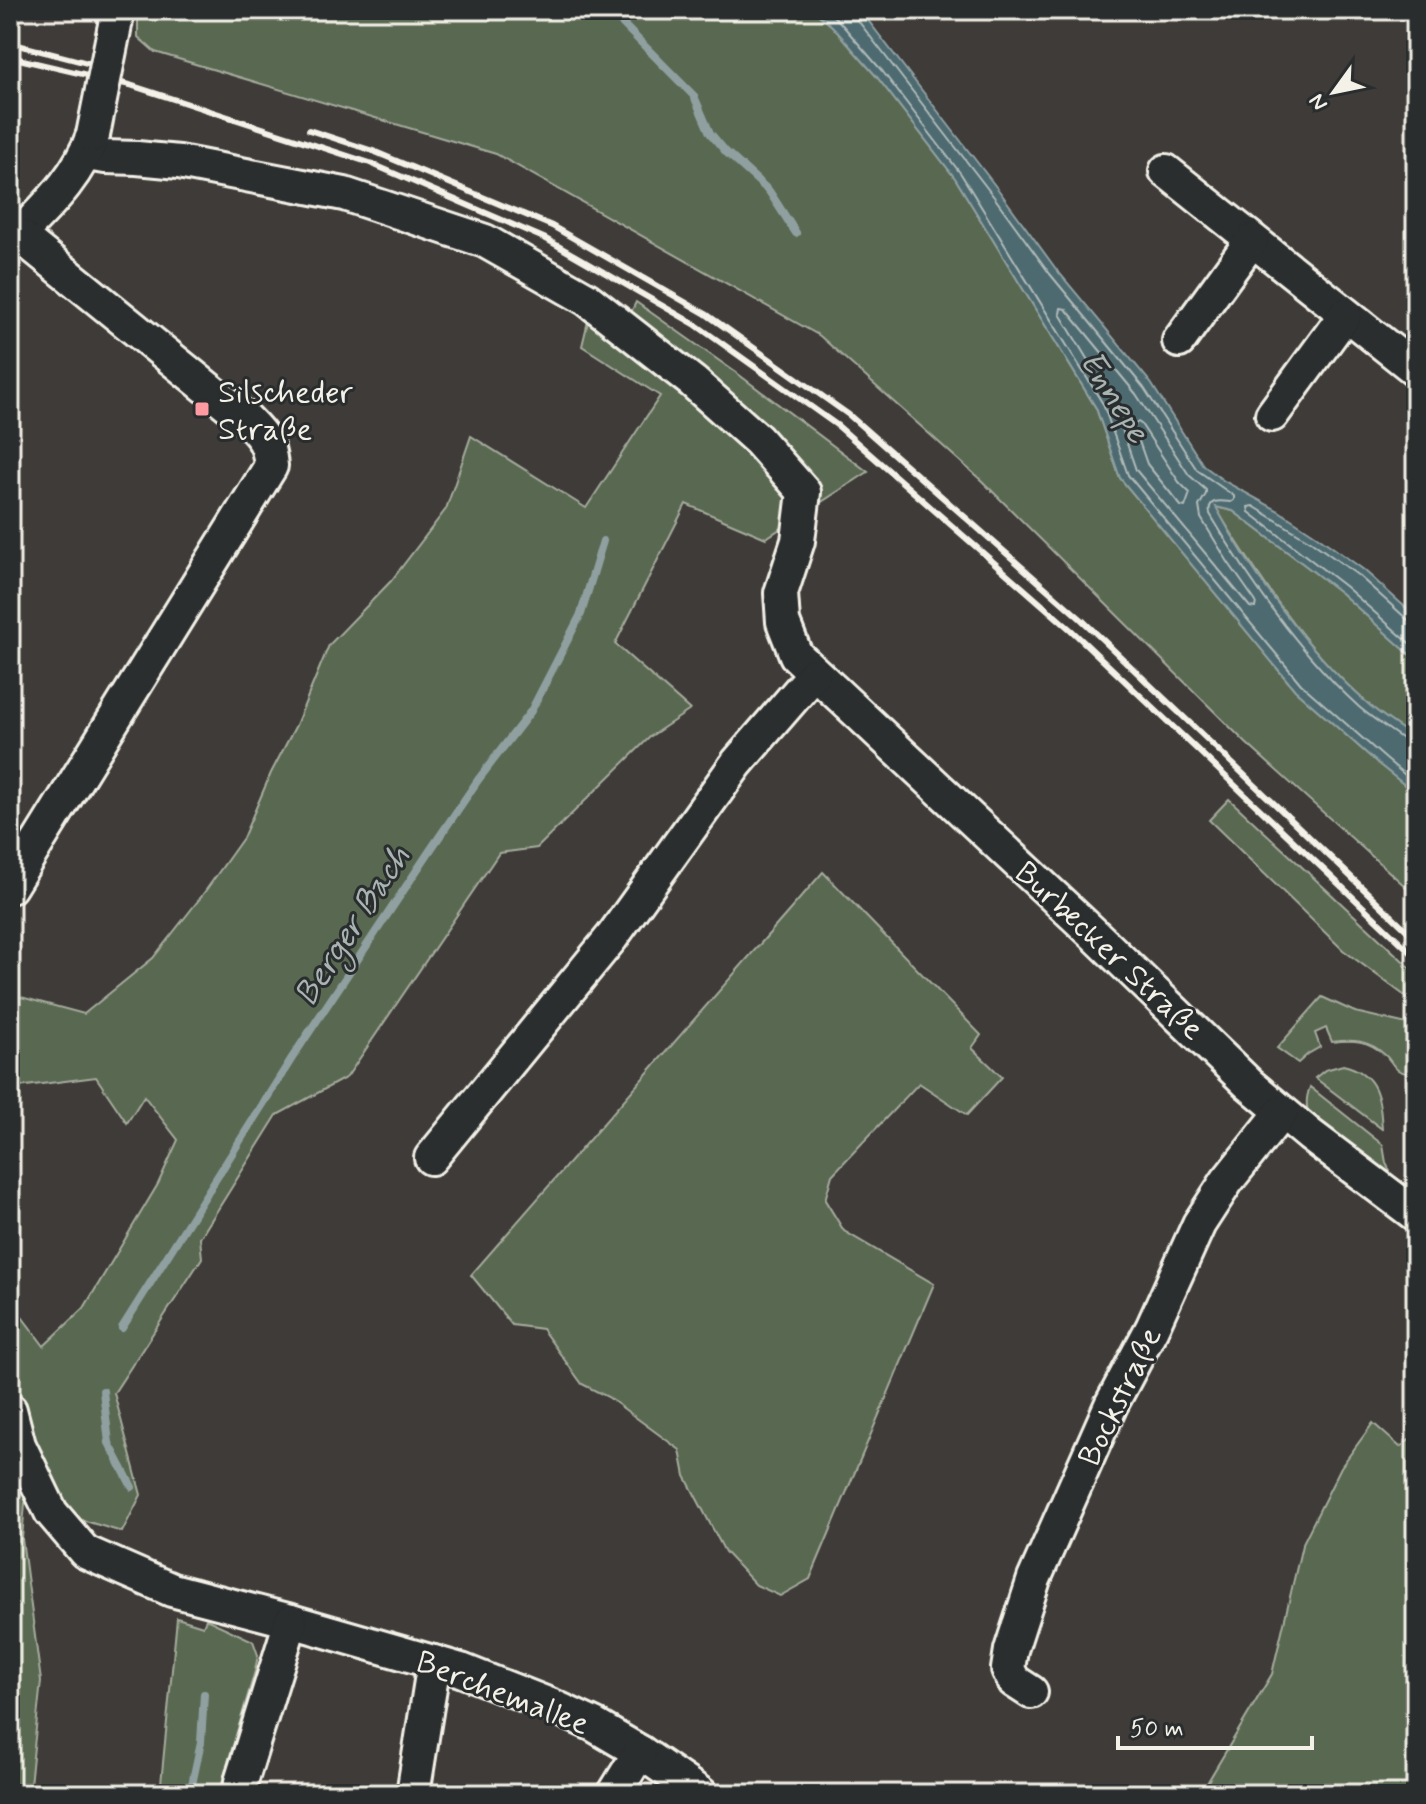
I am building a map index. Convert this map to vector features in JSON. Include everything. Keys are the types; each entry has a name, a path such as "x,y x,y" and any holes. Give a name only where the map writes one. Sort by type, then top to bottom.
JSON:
{"street":[{"path":"10,887 271,466 270,451 264,436 247,420 14,239 60,193 90,144 118,10"},
{"name":"Burbecker Straße","path":"90,144 105,157 179,162 344,194 485,241 587,299 693,382 758,440 804,492 798,541 781,593 783,622 796,655 1249,1084 1416,1215"},
{"path":"1166,171 1416,370"},
{"path":"1179,341 1252,240"},
{"path":"1272,415 1345,315"},
{"path":"431,1158 612,937 737,763 814,674"},
{"name":"Bockstraße","path":"1031,1692 1014,1681 1008,1669 1034,1579 1111,1405 1152,1328 1199,1224 1227,1181 1282,1112"},
{"path":"10,1410 19,1445 51,1512 85,1552 172,1590 291,1621 241,1782 240,1794"},
{"name":"Berchemallee","path":"291,1621 461,1670 555,1707 640,1752 701,1794"},
{"path":"413,1794 434,1662"},
{"path":"614,1794 640,1752"}],"green space":[{"path":"138,10 813,10 832,26 877,77 955,178 1096,408 1120,478 1295,690 1416,794 1416,896 1246,743 982,481 820,336 496,154 155,52 138,37"},
{"path":"636,302 868,472 766,538 686,504 615,644 690,710 651,736 537,848 499,853 347,1077 277,1115 200,1238 202,1258 114,1393 141,1495 122,1532 25,1503 22,1539 41,1681 29,1794 10,1794 10,1301 44,1346 84,1308 158,1184 178,1140 144,1096 127,1123 96,1077 10,1088 10,994 84,1014 153,958 243,838 296,725 329,645 391,581 446,509 471,436 586,508 660,396 582,346 589,317 619,337"},
{"path":"1215,507 1233,511 1306,566 1416,660 1416,739 1384,717 1343,681 1302,635 1265,585"},
{"path":"1229,799 1416,973 1416,1004 1343,950 1209,820"},
{"path":"823,872 981,1035 972,1048 1002,1077 967,1115 919,1083 832,1175 825,1200 844,1231 934,1284 810,1579 780,1596 756,1585 725,1552 685,1476 680,1450 608,1397 582,1384 542,1329 512,1325 471,1275"},
{"path":"1322,997 1355,1012 1416,1026 1416,1076 1398,1070 1385,1055 1367,1044 1332,1042 1326,1028 1315,1033 1320,1047 1298,1063 1277,1048"},
{"path":"1343,1065 1364,1074 1375,1089 1382,1129 1315,1078 1325,1070"},
{"path":"1310,1087 1383,1145 1386,1163 1395,1183 1311,1120 1307,1104"},
{"path":"1373,1423 1400,1447 1416,1435 1416,1794 1195,1794 1207,1783 1272,1674 1302,1545 1341,1467"},
{"path":"177,1618 203,1626 206,1619 253,1641 258,1655 222,1783 222,1794 160,1794"}],"water":[{"name":"Ennepe","path":"813,10 860,10 1056,269 1151,383 1203,465 1224,481 1317,536 1364,570 1416,617 1416,660 1306,566 1233,511 1216,507 1264,585 1303,636 1366,702 1416,739 1416,794 1295,690 1120,478 1096,408 955,178 877,77 832,26"}],"waterway":[{"name":"Berger Bach","path":"609,10 694,96 710,133 769,191 796,233"},
{"name":"Berger Bach","path":"122,1328 292,1058 478,780 531,711 581,614 603,541"},
{"name":"Berger Bach","path":"103,1391 109,1443 132,1487"},
{"name":"Berger Bach","path":"190,1794 201,1742 204,1694"}],"railway":[{"path":"10,43 99,66"},
{"path":"10,57 130,85 370,163 546,239 696,325 838,426 1071,630 1416,957"},
{"path":"309,130 373,151 552,226 706,314 849,415 1081,619 1416,939"}],"place":[{"name":"Silscheder Straße","path":"202,409"}]}
